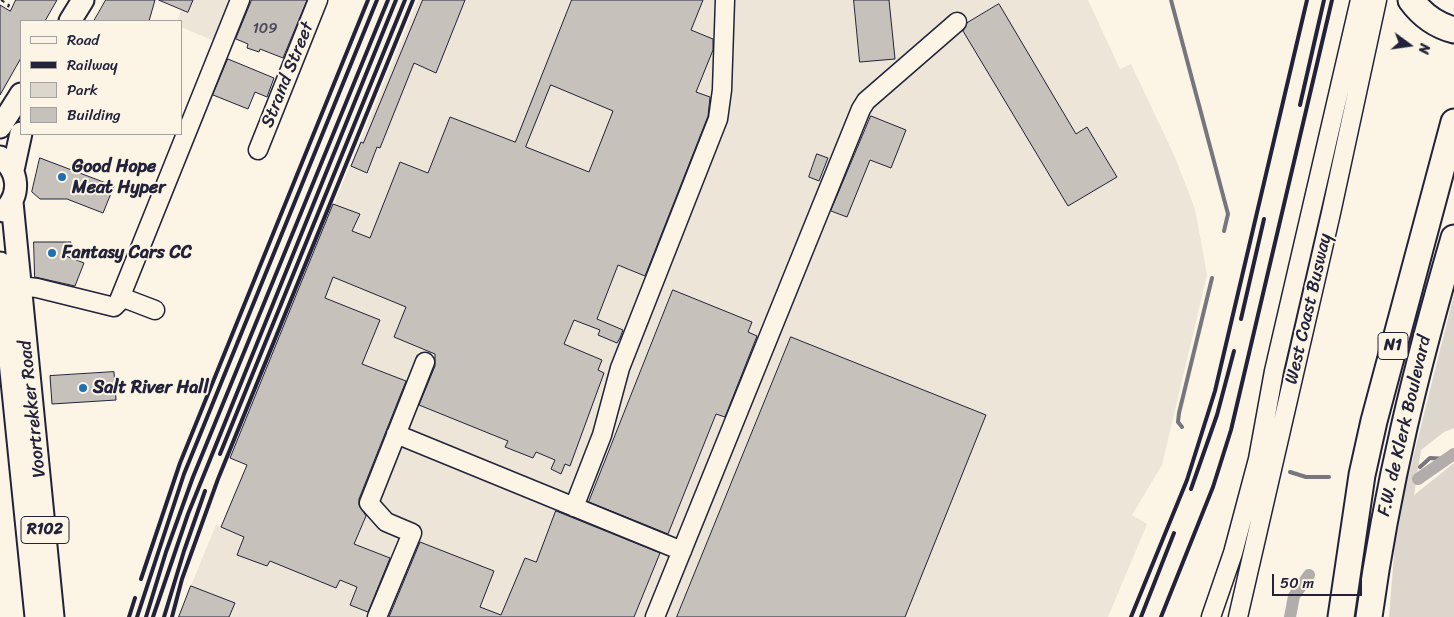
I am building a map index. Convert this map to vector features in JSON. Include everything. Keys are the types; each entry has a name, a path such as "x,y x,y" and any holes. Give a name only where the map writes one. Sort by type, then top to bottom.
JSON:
{"highway":[{"path":"1411,0 1420,12 1451,25"},
{"path":"1422,0 1451,25"},
{"name":"F.W. de Klerk Boulevard","path":"1341,617 1362,475 1374,421 1454,122"},
{"name":"F.W. de Klerk Boulevard","path":"1369,617 1379,545 1401,434 1454,238"}],"main road":[{"path":"71,20 83,0"},
{"path":"0,127 20,96"},
{"name":"R102","path":"6,208 16,189 6,163 20,135"},
{"name":"Voortrekker Road","path":"6,208 20,286 54,617"},
{"name":"Voortrekker Road","path":"0,263 3,316 36,617"}],"street":[{"path":"20,286 36,288 114,307 121,297 240,0"},
{"name":"Strand Street","path":"258,150 318,0"},
{"path":"574,507 601,440 620,368 716,127 722,90 725,0"},
{"path":"1211,617 1233,553 1264,432 1274,371 1360,0"},
{"name":"West Coast Busway","path":"1238,617 1331,213 1377,0"},
{"path":"655,617 861,109 866,101 957,22"},
{"path":"121,297 155,310"},
{"path":"377,617 412,533 386,522 369,502 425,362"},
{"path":"396,434 682,550"}],"path":[{"path":"1,0 9,5 7,9"}],"shaded area":[{"path":"185,0 231,0 214,41 182,27 182,20 177,20"},
{"path":"418,0 1088,0 1120,69 1131,64 1174,155 1195,209 1207,275 1162,465 1132,515 1147,524 1108,617 178,617 216,525 222,527 247,465 230,458"}],"green space":[{"path":"1454,294 1454,428 1444,432 1421,450 1414,495 1454,463 1454,617 1389,617 1397,517 1405,476 1409,474"}],"building":[{"path":"16,0 57,0 46,20 20,20 20,60 0,95 0,5 10,11"},
{"path":"106,0 155,0 149,20 95,20"},
{"path":"159,0 193,0 188,12"},
{"path":"252,0 307,0 283,58 260,49 259,52 247,48 248,44 236,39"},
{"path":"423,0 465,0 436,73 414,63 380,148 377,147 367,173 351,166 361,142 363,143"},
{"path":"572,0 703,0 691,30 713,39 713,50 696,92 710,97 708,116 645,276 618,265 597,319 623,330 620,338 617,343 598,335 600,330 574,320 564,344 602,360 598,370 604,373 570,466 565,464 561,474 551,469 555,460 536,452 533,458 505,447 508,441 419,405 435,366 435,354 394,337 406,307 333,277 325,298 380,320 362,364 406,381 359,499 359,505 366,516 354,544 390,558 368,612 350,605 357,587 340,580 336,588 270,561 267,566 237,555 244,537 221,527 247,465 230,458 333,204 360,214 352,231 370,238 400,162 428,173 450,117 515,142","holes":["551,85 613,111 589,172 526,147"]},
{"path":"854,0 889,0 895,59 860,62"},
{"path":"999,4 1076,134 1087,127 1117,177 1068,206 963,31 967,23"},
{"path":"228,59 274,78 267,97 255,92 248,109 213,95"},
{"path":"871,116 906,130 891,168 870,160 847,217 831,211"},
{"path":"817,154 828,158 819,181 809,177"},
{"name":"Good Hope Meat Hyper","path":"40,158 114,186 103,213 67,199 40,199 32,192"},
{"path":"34,242 71,242 66,256 84,263 75,286 35,277"},
{"path":"673,290 752,322 748,332 757,336 725,417 716,414 668,534 589,502"},
{"path":"791,337 986,415 905,617 677,617"},
{"name":"Salt River Hall","path":"114,372 116,400 52,404 50,376"},
{"path":"556,511 660,553 634,617 389,617 420,542 494,571 480,607 501,615 525,558 536,562"},
{"path":"191,586 235,603 229,617 179,617"}],"waterway":[{"path":"1171,0 1228,214 1224,231"},
{"path":"1182,427 1178,422 1179,413 1212,278"},
{"path":"1418,479 1454,454"},
{"path":"1420,467 1430,458 1448,459"},
{"path":"1290,472 1306,477 1329,477"},
{"path":"1290,617 1294,596 1309,575"}],"railway":[{"path":"141,579 180,463 368,0"},
{"path":"137,617 184,474 377,0"},
{"path":"146,617 166,552 193,477 388,0"},
{"path":"153,617 188,514 396,0"},
{"path":"220,454 405,0"},
{"path":"172,617 182,579 218,479 413,0"},
{"path":"1131,617 1187,480 1215,391 1307,0"},
{"path":"1300,105 1324,0"},
{"path":"1161,617 1213,487 1231,430 1332,0"},
{"path":"1241,319 1264,219"},
{"path":"1191,489 1217,415 1234,351"},
{"path":"164,617 205,491"},
{"path":"1141,617 1174,533"},
{"path":"129,617 135,598"}],"place":[{"name":"Good Hope Meat Hyper","path":"62,177"},
{"name":"Fantasy Cars CC","path":"52,253"},
{"name":"Salt River Hall","path":"83,388"}]}
